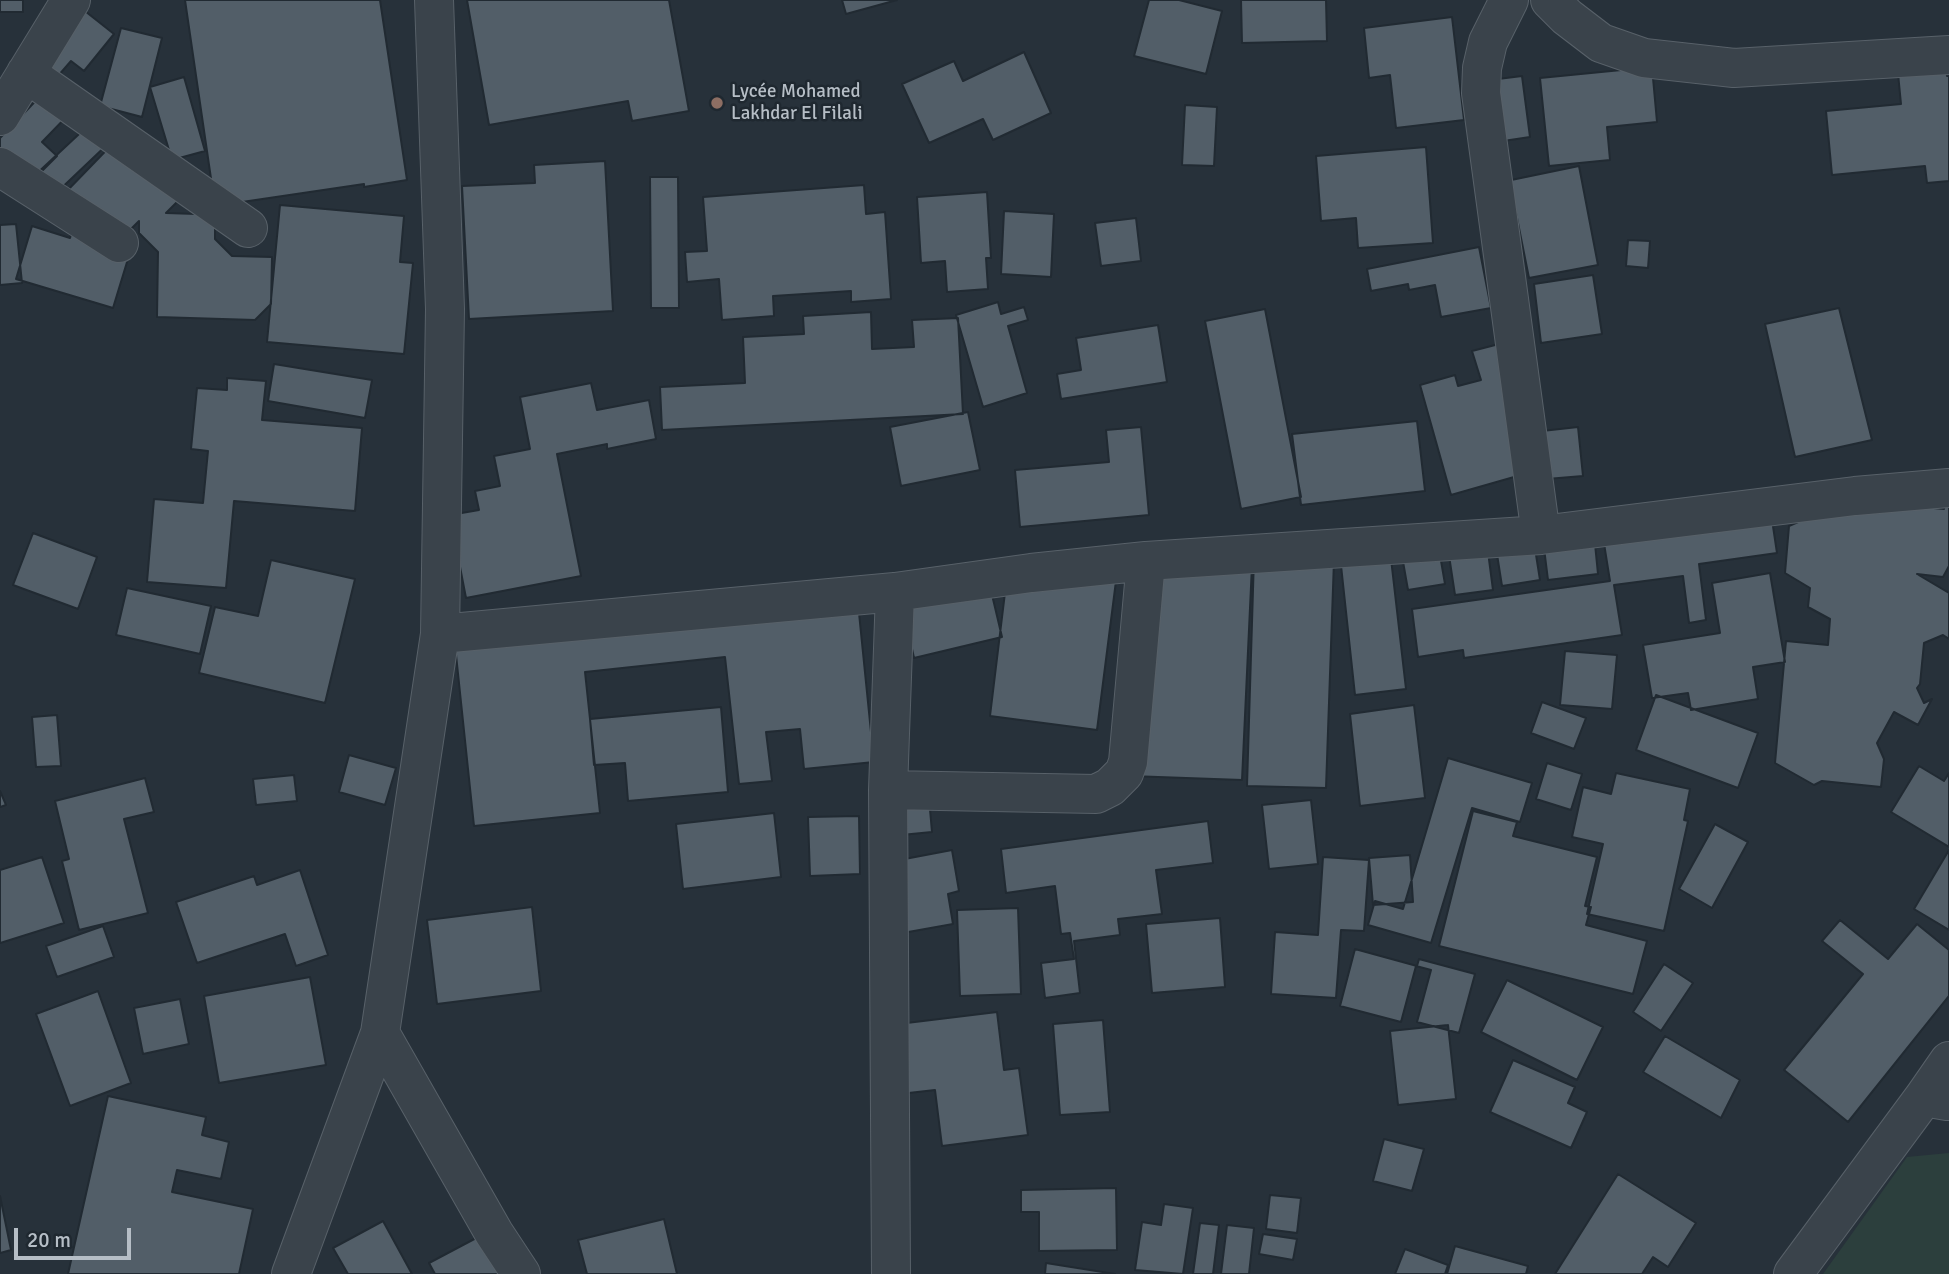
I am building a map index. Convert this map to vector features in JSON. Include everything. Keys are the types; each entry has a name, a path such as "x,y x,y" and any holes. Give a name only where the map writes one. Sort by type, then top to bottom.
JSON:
{"street":[{"path":"0,116 71,0"},
{"path":"291,1274 380,1033 440,634 445,309 433,0"},
{"path":"1509,0 1488,42 1482,68 1481,93 1541,536"},
{"path":"1550,0 1567,18 1601,43 1644,58 1734,68 1949,55"},
{"path":"26,73 248,228"},
{"path":"0,167 119,243"},
{"path":"440,634 895,592 1031,573 1146,561 1541,536 1855,496 1949,488"},
{"path":"888,790 1096,794 1111,787 1124,773 1128,762 1146,561"},
{"path":"891,1274 888,790 895,592"},
{"path":"380,1033 494,1233 521,1274"},
{"path":"1793,1274 1936,1099 1949,1061"}],"green space":[{"path":"1949,1153 1949,1274 1823,1274 1907,1157"}],"building":[{"path":"0,0 23,0 23,12 0,12"},
{"path":"71,0 114,34 84,71 71,61 58,76 24,49"},
{"path":"185,0 380,0 407,180 215,206"},
{"path":"467,0 669,0 689,111 632,121 628,101 489,125"},
{"path":"842,0 897,0 846,14"},
{"path":"1149,0 1179,0 1222,11 1206,74 1134,56"},
{"path":"1241,0 1326,0 1327,41 1242,43"},
{"path":"1452,17 1464,120 1396,128 1390,75 1369,78 1364,28"},
{"path":"121,28 162,38 142,117 100,106"},
{"path":"1944,48 1949,76 1949,181 1927,183 1925,166 1832,175 1826,111 1901,104 1896,53"},
{"path":"1024,52 1051,113 993,140 983,119 929,143 902,84 954,61 963,81"},
{"path":"1652,67 1657,122 1607,127 1610,160 1549,166 1540,78"},
{"path":"1522,76 1530,137 1490,143 1482,81"},
{"path":"184,77 205,151 172,160 150,87"},
{"path":"51,85 75,108 42,142 57,156 27,186 0,160 0,138"},
{"path":"1185,105 1217,107 1214,166 1182,165"},
{"path":"93,121 112,140 52,197 32,178"},
{"path":"124,132 186,193 166,213 197,214 215,209 215,239 232,256 272,257 271,304 255,320 157,317 158,252 139,233 139,221 132,228 98,228 64,194"},
{"path":"1426,147 1433,243 1358,248 1356,218 1321,221 1316,156"},
{"path":"605,161 613,311 469,319 462,186 535,183 534,165"},
{"path":"1579,166 1598,265 1529,278 1515,208 1487,185"},
{"path":"650,177 678,177 679,308 651,308"},
{"path":"864,185 866,214 885,212 891,299 851,302 851,291 773,296 774,316 722,320 719,279 687,282 685,252 707,251 703,197"},
{"path":"987,192 991,258 986,258 988,289 947,292 945,261 921,263 917,197"},
{"path":"280,205 404,216 400,262 413,263 404,354 267,342"},
{"path":"1004,211 1054,214 1051,277 1001,274"},
{"path":"1136,218 1141,261 1101,266 1095,223"},
{"path":"16,224 22,283 0,285 0,225"},
{"path":"32,226 70,238 72,231 131,249 113,308 16,279"},
{"path":"1628,240 1650,241 1648,268 1626,266"},
{"path":"1479,247 1491,308 1441,317 1435,285 1409,290 1408,284 1371,291 1367,269"},
{"path":"1593,275 1602,334 1541,343 1534,284"},
{"path":"998,302 1001,314 1024,307 1028,320 1008,326 1027,393 983,407 956,315"},
{"path":"1839,308 1872,440 1795,457 1765,324"},
{"path":"1265,309 1301,497 1241,509 1205,321"},
{"path":"871,312 872,349 914,347 912,320 958,318 963,414 662,430 660,387 745,383 743,337 804,334 803,316"},
{"path":"1158,325 1167,382 1061,399 1057,374 1081,370 1076,338"},
{"path":"1499,344 1535,471 1451,495 1420,385 1455,375 1458,386 1481,380 1472,351"},
{"path":"274,364 372,380 365,418 268,401"},
{"path":"227,378 266,381 262,420 362,428 355,511 234,501 226,588 147,582 154,499 203,503 208,451 191,449 197,388 227,390"},
{"path":"591,383 597,410 649,400 656,439 607,449 607,444 557,454 581,576 466,598 450,515 479,510 475,491 500,486 494,456 530,449 520,397"},
{"path":"968,412 980,470 901,486 890,427"},
{"path":"1417,421 1425,491 1301,505 1292,434"},
{"path":"1141,427 1149,515 1020,527 1015,470 1109,462 1106,430"},
{"path":"1578,427 1583,476 1547,479 1542,431"},
{"path":"1946,488 1949,488 1949,566 1943,577 1917,574 1949,593 1949,639 1943,635 1924,643 1920,684 1917,688 1924,703 1932,699 1918,725 1894,712 1877,743 1884,759 1881,787 1822,781 1814,785 1775,763 1786,641 1828,645 1830,619 1808,607 1810,588 1785,573 1789,526 1848,500 1944,509"},
{"path":"1770,506 1777,553 1699,564 1706,620 1689,623 1683,576 1614,585 1622,635 1464,658 1463,650 1418,657 1412,609 1610,581 1602,531"},
{"path":"33,533 97,557 78,609 13,585"},
{"path":"1594,534 1598,574 1548,580 1543,540"},
{"path":"1534,542 1540,580 1502,586 1496,548"},
{"path":"1487,544 1493,590 1455,595 1448,549"},
{"path":"1439,549 1445,584 1408,590 1402,556"},
{"path":"1390,550 1406,689 1355,695 1340,556"},
{"path":"1254,557 1334,560 1326,788 1247,786"},
{"path":"271,560 355,579 325,703 199,673 215,607 258,616"},
{"path":"1140,561 1252,565 1242,780 1130,776"},
{"path":"1008,568 1116,581 1097,730 990,716"},
{"path":"1770,573 1785,662 1753,667 1758,699 1691,710 1688,693 1652,698 1643,645 1720,633 1712,583"},
{"path":"989,582 1002,637 914,658 902,603"},
{"path":"127,588 211,606 200,654 116,635"},
{"path":"858,603 874,762 804,769 800,729 766,732 772,781 739,784 725,657 585,672 600,813 474,826 455,645"},
{"path":"1565,651 1617,655 1612,709 1560,705"},
{"path":"1656,695 1758,733 1738,788 1636,750"},
{"path":"1542,702 1586,718 1574,749 1531,733"},
{"path":"1414,705 1425,798 1360,806 1350,714"},
{"path":"721,707 728,792 628,801 625,763 594,765 590,719"},
{"path":"57,715 61,766 36,767 32,717"},
{"path":"349,755 396,768 385,805 339,792"},
{"path":"1448,758 1532,783 1520,822 1472,808 1431,943 1368,925 1375,901 1403,909"},
{"path":"1547,763 1582,774 1571,810 1536,799"},
{"path":"1919,766 1944,781 1949,773 1949,847 1891,812"},
{"path":"1616,773 1690,789 1684,820 1688,821 1664,931 1587,914 1603,844 1572,837 1583,787 1611,794"},
{"path":"294,775 297,801 256,805 253,779"},
{"path":"145,778 154,812 124,819 148,913 79,930 62,861 69,859 55,801"},
{"path":"928,787 932,832 891,836 887,790"},
{"path":"0,791 6,805 0,807"},
{"path":"1311,800 1318,864 1269,869 1262,805"},
{"path":"1473,811 1517,822 1513,836 1597,857 1585,906 1591,907 1586,925 1647,941 1633,994 1439,946"},
{"path":"774,813 781,877 683,889 676,824"},
{"path":"859,816 860,874 810,876 808,817"},
{"path":"1208,821 1213,863 1156,870 1162,914 1118,919 1120,935 1074,941 1080,993 1045,998 1041,963 1074,959 1070,933 1061,934 1055,886 1006,893 1001,849"},
{"path":"1715,824 1748,842 1712,908 1679,889"},
{"path":"952,850 959,891 948,894 953,924 886,936 873,865"},
{"path":"1949,850 1949,930 1914,909"},
{"path":"1410,855 1413,902 1373,905 1369,858"},
{"path":"42,857 64,923 0,943 0,870"},
{"path":"1323,857 1369,860 1364,931 1341,930 1336,998 1271,994 1275,932 1318,935"},
{"path":"300,870 328,955 296,966 285,934 197,963 176,902 254,876 257,885"},
{"path":"532,907 541,991 437,1004 427,920"},
{"path":"1018,908 1021,994 960,996 957,910"},
{"path":"1220,918 1225,987 1152,993 1146,924"},
{"path":"1840,920 1888,959 1917,924 1949,950 1949,996 1848,1122 1784,1070 1863,974 1822,941"},
{"path":"103,926 114,957 57,977 46,946"},
{"path":"1355,949 1417,966 1419,959 1475,974 1459,1033 1417,1022 1431,970 1416,966 1401,1022 1340,1006"},
{"path":"1664,964 1693,983 1661,1031 1633,1012"},
{"path":"310,977 326,1065 219,1083 204,996"},
{"path":"1507,980 1603,1027 1577,1080 1481,1032"},
{"path":"98,991 131,1083 70,1106 36,1014"},
{"path":"180,999 189,1044 143,1054 134,1008"},
{"path":"997,1012 1004,1070 1019,1068 1028,1135 942,1146 935,1090 891,1095 882,1026"},
{"path":"1103,1020 1110,1112 1060,1115 1053,1024"},
{"path":"1448,1025 1456,1099 1398,1105 1390,1031"},
{"path":"1665,1036 1740,1080 1721,1118 1643,1072"},
{"path":"1513,1060 1575,1087 1568,1103 1587,1112 1571,1148 1490,1112"},
{"path":"108,1096 206,1117 202,1135 229,1142 221,1179 177,1170 172,1192 253,1209 239,1274 68,1274"},
{"path":"1384,1139 1424,1149 1412,1191 1373,1181"},
{"path":"1618,1174 1696,1223 1668,1267 1653,1257 1642,1274 1555,1274"},
{"path":"1116,1188 1117,1250 1039,1251 1039,1212 1021,1212 1021,1190"},
{"path":"1270,1195 1301,1198 1297,1233 1266,1229"},
{"path":"0,1196 11,1250 0,1253"},
{"path":"1164,1204 1193,1208 1183,1274 1135,1270 1142,1222 1161,1225"},
{"path":"664,1219 677,1274 587,1274 578,1240"},
{"path":"383,1221 412,1274 348,1274 333,1248"},
{"path":"1200,1223 1219,1225 1213,1274 1193,1274"},
{"path":"1227,1225 1254,1228 1249,1274 1221,1274"},
{"path":"1263,1234 1297,1239 1293,1260 1259,1254"},
{"path":"480,1236 500,1274 435,1274 429,1263"},
{"path":"1455,1246 1528,1266 1526,1274 1447,1274"},
{"path":"1405,1249 1448,1265 1445,1274 1395,1274"},
{"path":"1046,1263 1115,1274 1045,1274"}],"place":[{"name":"Lycée Mohamed Lakhdar El Filali","path":"717,103"}]}
